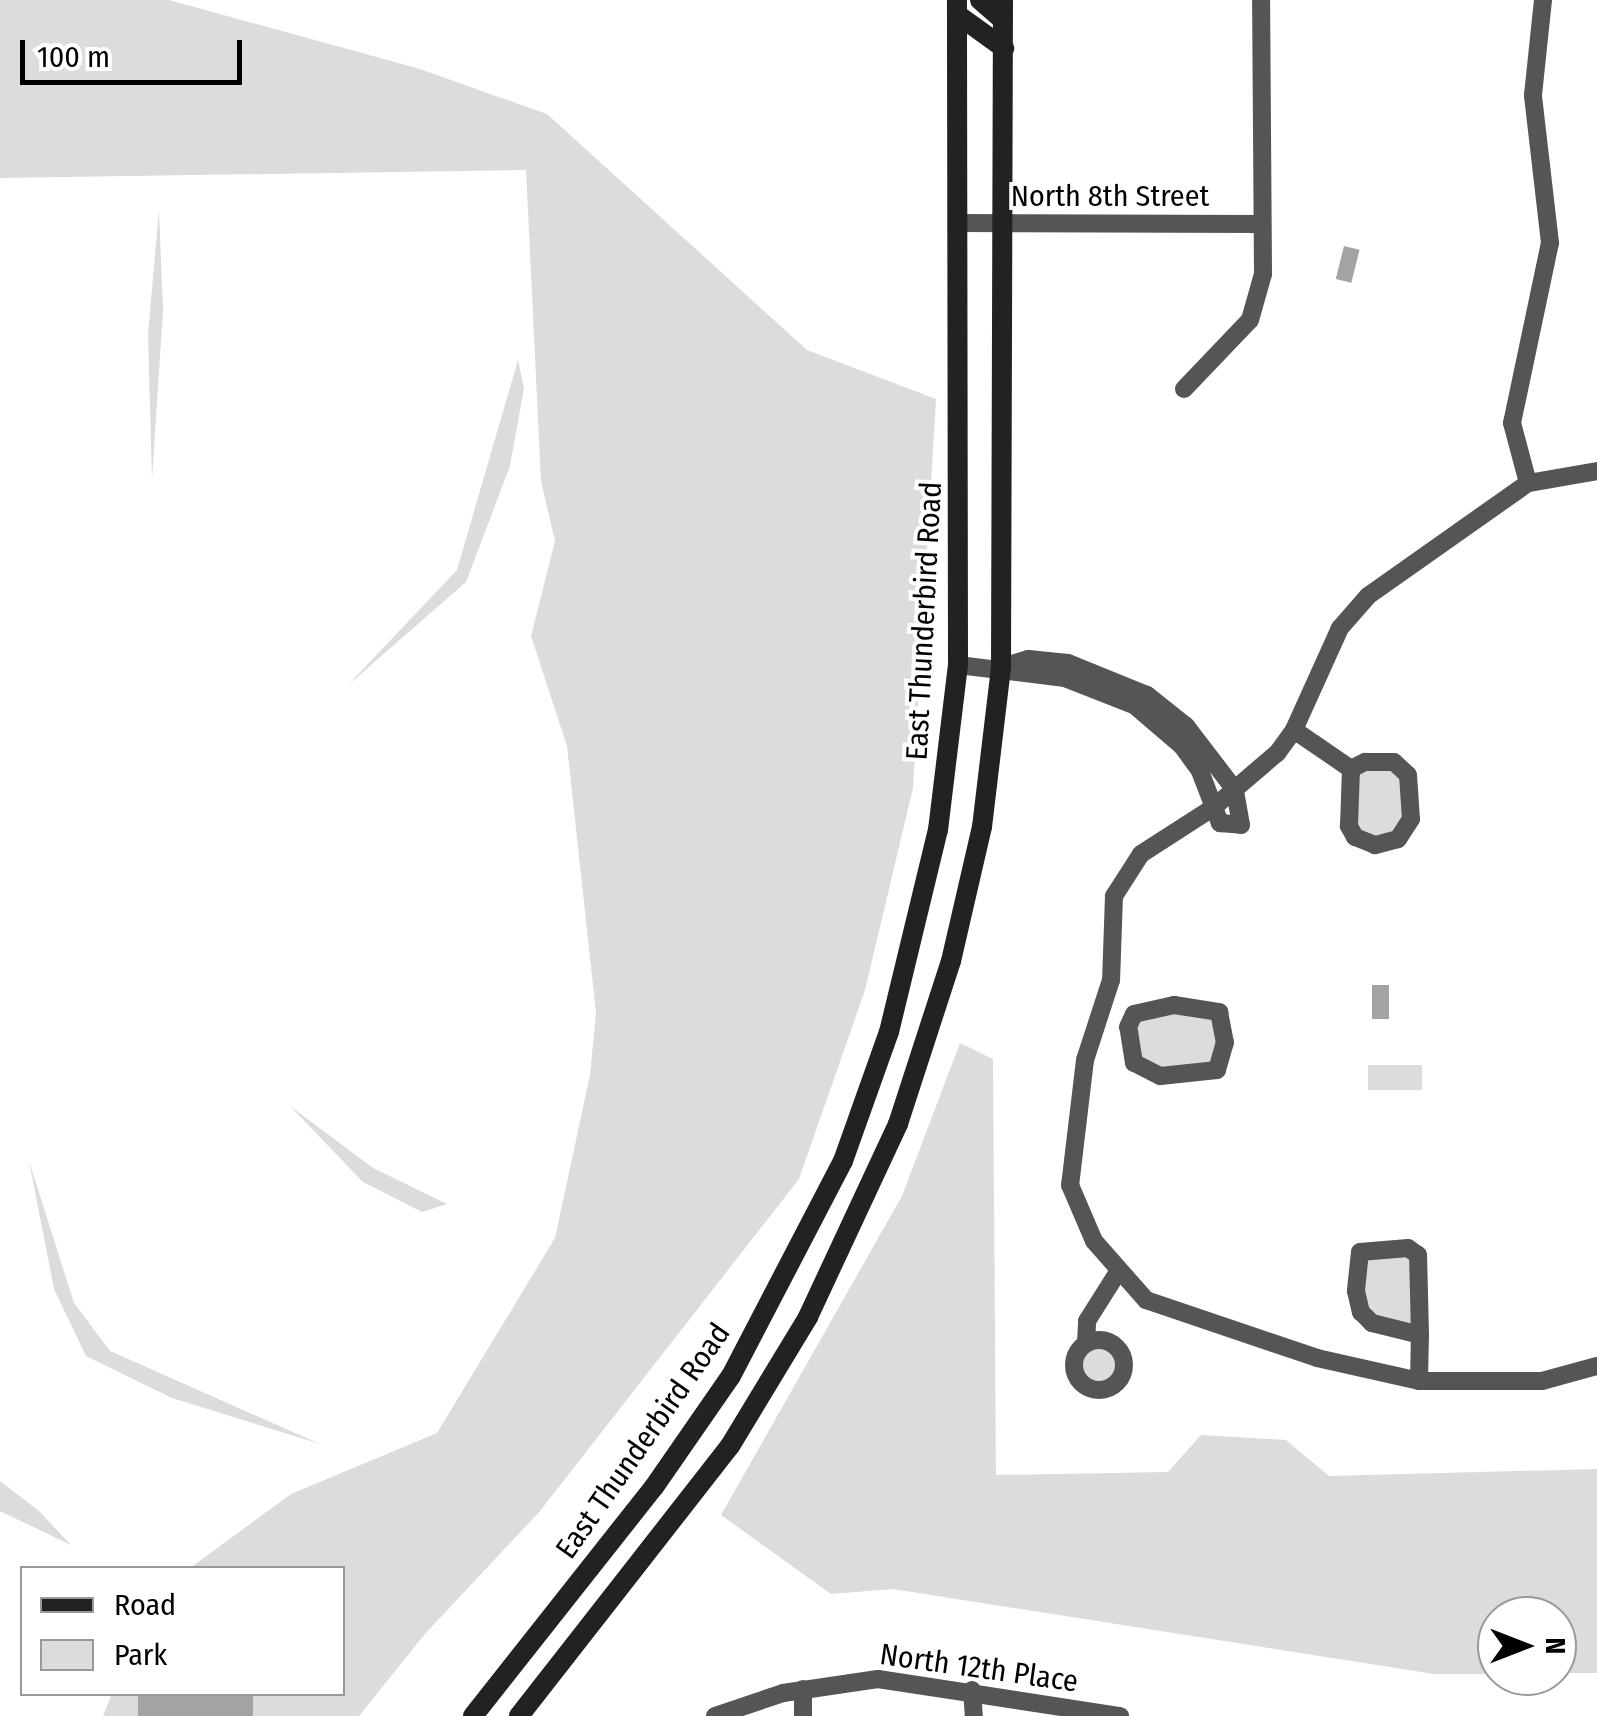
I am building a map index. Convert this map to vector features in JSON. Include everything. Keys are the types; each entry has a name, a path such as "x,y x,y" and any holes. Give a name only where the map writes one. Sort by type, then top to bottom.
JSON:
{"main road":[{"path":"519,1716 730,1446 845,1244 898,1124 951,962 982,827 1002,666 1003,10 980,0"},
{"path":"957,8 1004,48"},
{"name":"East Thunderbird Road","path":"473,1716 700,1422 772,1306 843,1161 889,1032 921,914 958,665 957,8"}],"street":[{"path":"1184,390 1250,320 1263,274 1261,0"},
{"path":"1528,484 1512,422 1550,243 1533,96 1543,0"},
{"name":"North 8th Street","path":"958,222 1262,224"},
{"path":"1597,471 1528,484 1368,596 1340,628 1294,730 1214,807 1140,854 1114,896 1110,980 1085,1060 1070,1184 1094,1241 1146,1300 1317,1358 1419,1380 1542,1381 1597,1366"},
{"path":"958,665 1002,666 1028,658 1068,663 1148,705 1235,790 1241,825 1224,826 1182,746 1148,705"},
{"path":"1294,730 1350,769 1394,762 1408,775 1411,819 1398,838 1374,845 1355,837 1349,826 1350,769"},
{"path":"1207,1006 1219,1012 1223,1024 1224,1059 1208,1074 1144,1073 1134,1063 1128,1027 1142,1008 1207,1006"},
{"path":"1099,1018 1128,1027"},
{"path":"1419,1380 1420,1335 1418,1255 1408,1248 1360,1252 1356,1291 1361,1312 1372,1323 1420,1335"},
{"path":"1086,1344 1087,1321 1118,1272"},
{"name":"North 12th Place","path":"715,1716 803,1690 878,1679 972,1690 1120,1716"},
{"path":"803,1690 803,1716"},
{"path":"972,1690 974,1716"}],"green space":[{"path":"0,0 169,0 420,69 547,114 807,350 936,399 913,788 865,990 799,1179 540,1511 424,1635 359,1716 103,1716 111,1696 345,1696 345,1566 193,1566 291,1494 437,1433 555,1238 590,1075 596,1013 567,746 531,636 555,541 541,481 526,170 0,178"},
{"path":"159,210 163,311 152,479 148,334"},
{"path":"518,360 524,388 510,466 466,582 348,685 457,570"},
{"path":"1379,761 1410,782 1398,839 1355,837 1349,778"},
{"path":"1219,1012 1217,1070 1144,1073 1134,1014"},
{"path":"960,1043 993,1059 996,1475 1168,1472 1201,1435 1286,1440 1329,1476 1597,1469 1597,1673 1577,1673 1577,1596 1477,1596 1477,1674 1434,1674 893,1589 831,1594 721,1515 902,1196"},
{"path":"1368,1065 1422,1065 1422,1090 1368,1090"},
{"path":"290,1106 373,1168 447,1204 422,1212 363,1182"},
{"path":"29,1161 74,1303 110,1351 320,1444 172,1398 86,1356 54,1289"},
{"path":"1408,1248 1420,1335 1361,1312 1360,1252"},
{"path":"1099,1340 1117,1347 1124,1365 1117,1383 1099,1390 1081,1383 1074,1365 1081,1347"},
{"path":"0,1481 39,1511 71,1545 0,1511"}],"shaded area":[{"path":"1344,246 1360,250 1351,283 1336,279"},
{"path":"1372,985 1389,985 1389,1019 1372,1019"},
{"path":"138,1696 253,1696 253,1716 138,1716"}]}
